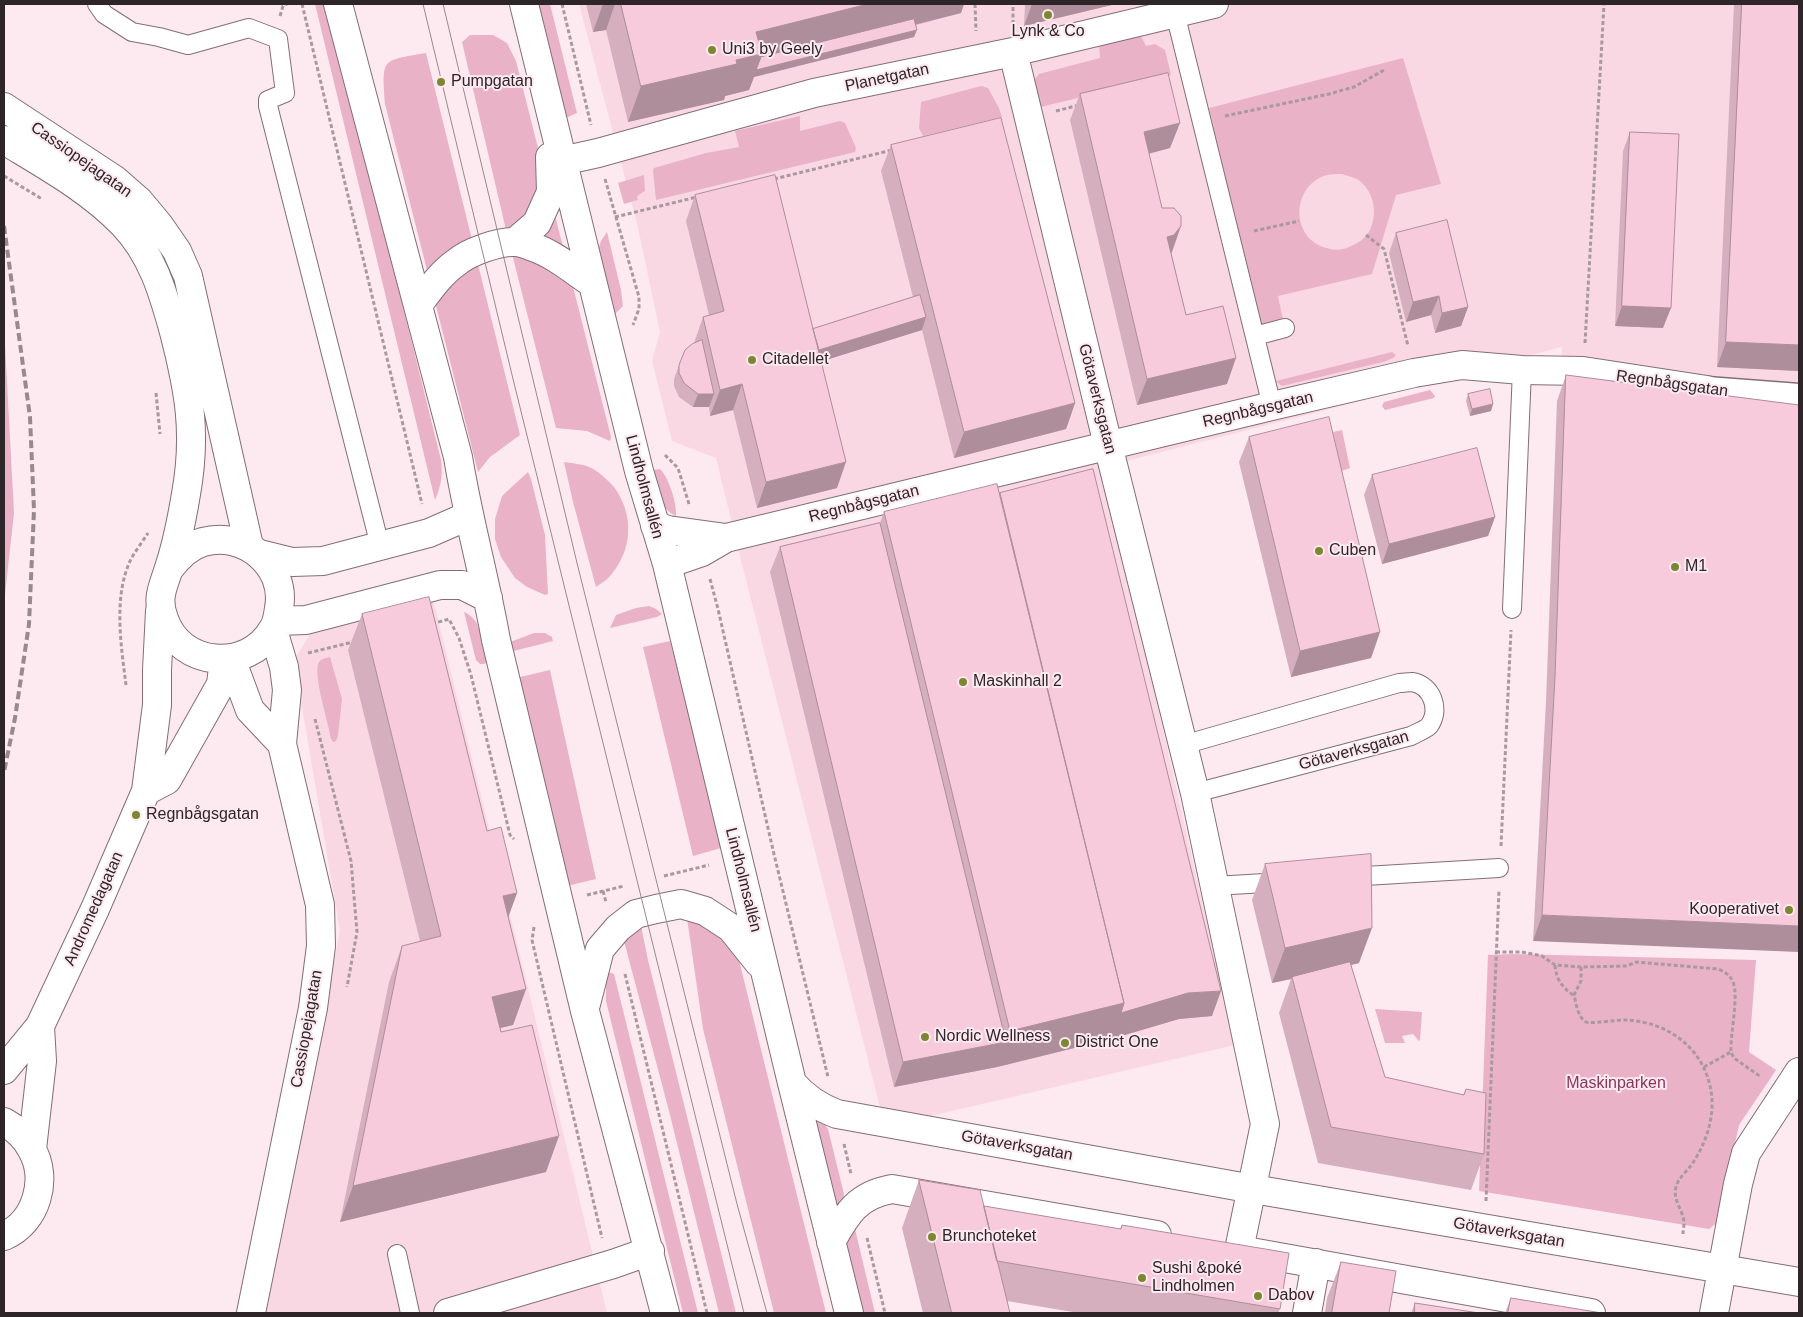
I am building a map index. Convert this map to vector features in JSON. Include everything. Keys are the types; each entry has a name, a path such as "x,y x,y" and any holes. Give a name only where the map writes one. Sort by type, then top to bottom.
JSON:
{"street":[{"name":"Lindholmsallén","path":"338,4 458,457 468,516 496,640 585,1011 650,1251 659,1312"},
{"name":"Lindholmsallén","path":"524,4 639,471 667,564 764,970 849,1313"},
{"name":"Planetgatan","path":"562,161 598,153 814,94 1013,52 1214,4"},
{"name":"Götaverksgatan","path":"1013,52 1195,793 1265,1124 1253,1189 1245,1218 1230,1248 1591,1313"},
{"name":"Cassiopejagatan","path":"4,107 115,180 139,202 159,225 177,251 188,276 221,424 254,550 268,563 278,581 281,601 275,625 287,690 282,744 320,905 321,946 313,1008 251,1313"},
{"path":"514,242 537,222 551,192 550,110"},
{"name":"Cassiopejagatan","path":"4,140 77,184 124,224 142,246 155,271 167,306 186,381 191,417 192,449 186,494 169,569"},
{"path":"418,305 437,280 458,261 482,249 514,242 533,246 592,283"},
{"name":"Regnbågsgatan","path":"667,564 700,543 1272,406 1414,373 1462,365 1522,370 1583,371 1707,390 1799,397"},
{"path":"468,516 428,533 323,560 292,562 226,540 203,542 189,548 177,558 169,569 160,593 160,607 169,632 180,644 193,653 208,659 227,659 251,652 260,645 275,625 306,620 440,585 462,584 488,598"},
{"path":"655,526 700,543"},
{"name":"Andromedagatan","path":"4,1070 40,1026 95,910 146,791 157,705 160,607"},
{"path":"146,791 167,780 221,684 227,659"},
{"name":"Cassiopejagatan","path":"227,659 250,710 282,744"},
{"name":"Lindholmsallén","path":"585,1011 600,949 615,932 636,914 681,904 705,911 731,928 764,970"},
{"name":"Andromedagatan","path":"32,1149 42,1061 40,1026"},
{"name":"Götaverksgatan","path":"792,1083 804,1097 820,1108 837,1114 1253,1189 1799,1282"},
{"path":"1714,1313 1746,1152 1792,1083"},
{"name":"Andromedagatan","path":"4,1122 22,1135 32,1149 38,1164 40,1180 38,1197 31,1212 20,1225 4,1236"},
{"path":"831,1242 844,1218 858,1202 877,1191 892,1189 908,1190 1181,1239"},
{"path":"448,1313 650,1251"},
{"path":"1306,1313 1316,1263"}],"lane":[{"path":"98,4 104,14 132,32 188,45 250,28 278,39 286,93 268,100 268,106 380,546"},
{"path":"1175,13 1272,406"},
{"path":"1255,336 1285,328"},
{"path":"1512,609 1522,370"},
{"name":"Götaverksgatan","path":"1183,745 1399,683 1412,682 1424,687 1434,699 1435,712 1428,726 1411,736 1195,793"},
{"path":"1332,878 1500,868"},
{"path":"1214,886 1303,880"},
{"path":"397,1254 410,1313"}],"path":[{"path":"302,4 428,533"},
{"path":"562,4 598,153 639,297 639,309 631,328"},
{"path":"975,4 974,18 977,35"},
{"path":"1583,371 1604,4"},
{"path":"1203,122 1354,87 1386,69"},
{"path":"1029,118 1086,104"},
{"path":"769,180 894,150"},
{"path":"4,176 49,204"},
{"path":"615,216 702,196"},
{"path":"1252,232 1299,221"},
{"path":"1366,235 1384,249 1414,373"},
{"path":"155,384 161,443"},
{"path":"662,453 678,468 718,609 773,850 885,1313"},
{"path":"148,532 131,559 123,582 120,610 126,686 134,700 143,704 157,705"},
{"path":"440,585 449,619 459,638 471,675"},
{"path":"1485,1229 1512,609"},
{"path":"426,626 449,619"},
{"path":"305,655 362,640"},
{"path":"603,891 615,932 707,1313"},
{"path":"532,940 608,1265"},
{"path":"1496,952 1522,952 1542,956 1555,965 1581,967 1627,966 1636,962 1718,969 1727,973 1733,983 1731,1052 1740,1062 1792,1083"},
{"path":"1555,965 1555,972 1560,983 1574,995 1580,1015 1585,1022 1626,1020 1662,1028 1690,1046 1704,1067 1712,1102 1709,1127 1701,1150 1678,1180 1675,1188 1676,1199 1684,1222 1682,1237"},
{"path":"1574,995 1581,980 1581,967"},
{"path":"1704,1067 1731,1052"}],"shaded area":[{"path":"579,4 1799,4 1799,386 1562,377 1562,347 1479,368 1447,379 1103,467 1235,1045 922,1118 881,1111 716,458 672,441 652,361 660,332 637,223"},
{"path":"433,599 607,1313 265,1313 340,931 294,660 312,631"}],"green space":[{"path":"315,4 328,4 441,460 441,480 435,500"},
{"path":"536,4 550,4 577,113 564,119"},
{"path":"1140,34 1146,46 1155,44 1165,50 1171,75 1041,107 1036,106 1034,80 1039,74 1100,58 1099,43"},
{"path":"470,35 493,35 507,43 516,61 611,437 610,441 587,431 556,428 506,230 462,42"},
{"path":"426,53 520,435 490,457 478,472 385,104 384,77 388,64 392,60"},
{"path":"1403,58 1441,184 1396,195 1372,274 1278,296 1283,320 1257,326 1250,283 1209,108","holes":["1342,174 1357,179 1367,189 1373,202 1374,216 1370,230 1364,238 1349,247 1336,250 1323,247 1312,241 1305,232 1301,222 1300,210 1302,199 1307,189 1315,180 1329,175"]},
{"path":"981,86 988,88 1002,117 923,136 919,128 921,102"},
{"path":"800,116 800,131 840,121 845,123 856,148 855,152 656,200 654,168 706,153 739,147 735,131"},
{"path":"644,175 645,191 637,196 638,200 624,204 618,183"},
{"path":"607,232 623,306 615,314 611,310 598,250"},
{"path":"4,325 14,513 4,604"},
{"path":"1392,352 1396,355 1383,362 1282,386 1276,381"},
{"path":"1430,390 1435,396 1434,398 1385,410 1382,406 1384,402"},
{"path":"1342,430 1350,468 1341,471 1333,432"},
{"path":"564,462 587,466 598,472 614,487 621,497 625,508 628,531 624,554 611,575 596,587 573,502"},
{"path":"660,469 672,491 676,516 665,508 656,490 654,470"},
{"path":"528,472 545,535 548,594 545,595 527,587 515,578 501,557 495,539 495,519 502,496"},
{"path":"649,606 662,614 657,617 610,628 616,615"},
{"path":"464,612 475,620 481,633 487,662 484,664 480,664 476,660"},
{"path":"534,633 545,633 552,637 553,641 510,652 510,642"},
{"path":"670,641 721,848 693,856 643,647"},
{"path":"330,657 342,699 338,736 336,741 333,742 322,699 317,668 319,662"},
{"path":"550,670 596,879 567,886 516,678"},
{"path":"687,918 710,926 728,943 738,956 826,1313 774,1313 703,1029"},
{"path":"641,926 736,1313 719,1313 669,1111 624,941"},
{"name":"Maskinparken","path":"1488,955 1756,960 1749,1052 1776,1070 1739,1125 1718,1222 1709,1229 1479,1191"},
{"path":"606,971 614,974 698,1313 683,1313 606,1001"},
{"path":"1375,1009 1422,1012 1420,1040 1413,1034 1402,1036 1405,1043 1385,1043"},
{"path":"817,1121 824,1124 828,1129 844,1194 843,1200 838,1205 833,1205 813,1125"},
{"path":"855,1229 875,1313 859,1313 846,1245 850,1234"}],"building":[{"path":"621,4 868,4 756,32 762,54 736,60 737,64 641,86"},
{"path":"1742,4 1799,4 1799,345 1726,342"},
{"path":"914,19 917,30 756,70 761,57"},
{"path":"1168,73 1180,123 1144,132 1162,208 1174,208 1181,216 1181,226 1174,235 1167,237 1186,315 1223,306 1236,358 1147,379 1080,94"},
{"path":"1001,118 1075,403 964,432 891,145"},
{"path":"1630,132 1679,134 1671,308 1622,306"},
{"name":"Citadellet","path":"775,175 846,462 766,482 742,384 720,390 703,317 724,311 695,195"},
{"path":"1447,220 1468,307 1442,313 1439,296 1413,302 1396,233"},
{"path":"920,295 926,317 819,350 813,329"},
{"path":"702,340 714,394 698,394 684,383 679,373 679,365 685,350 692,344"},
{"name":"M1","path":"1566,375 1799,405 1799,926 1542,915 1555,677"},
{"path":"1490,389 1493,404 1472,409 1468,394"},
{"path":"1329,417 1380,632 1300,651 1249,437"},
{"path":"1477,448 1495,517 1389,544 1372,475"},
{"path":"1093,469 1221,991 1188,993 1121,1013 1124,1003 1000,493"},
{"path":"997,484 1124,1003 1010,1031 884,512"},
{"path":"880,523 1006,1042 903,1062 780,547"},
{"path":"429,597 487,831 501,827 517,893 503,896 526,989 492,997 501,1032 532,1025 559,1136 353,1186 402,946 441,936 362,614"},
{"path":"1371,854 1372,928 1285,948 1265,864"},
{"path":"1350,962 1385,1077 1464,1095 1466,1089 1486,1093 1484,1154 1331,1127 1292,977"},
{"path":"919,1180 980,1190 1010,1313 952,1313"},
{"path":"984,1206 1121,1229 1122,1225 1289,1253 1280,1309 997,1261"},
{"path":"1341,1262 1396,1271 1389,1313 1332,1313"},
{"path":"1511,1298 1602,1313 1508,1313"},
{"path":"1415,1303 1479,1313 1415,1313"}],"tram line":[{"path":"423,4 513,379 744,1313"},
{"path":"443,4 577,563 737,1204 767,1313"}],"railway":[{"path":"4,226 30,417 34,510 29,624 15,718 4,772"}],"place":[{"name":"Lynk & Co","path":"1048,15"},
{"name":"Uni3 by Geely","path":"712,50"},
{"name":"Pumpgatan","path":"441,82"},
{"name":"Citadellet","path":"752,360"},
{"name":"Cuben","path":"1319,551"},
{"name":"M1","path":"1675,567"},
{"name":"Maskinhall 2","path":"963,682"},
{"name":"Regnbågsgatan","path":"136,815"},
{"name":"Kooperativet","path":"1789,910"},
{"name":"Nordic Wellness","path":"925,1037"},
{"name":"District One","path":"1065,1043"},
{"name":"Brunchoteket","path":"932,1237"},
{"name":"Sushi &poké Lindholmen","path":"1142,1278"},
{"name":"Dabov","path":"1258,1296"}]}
